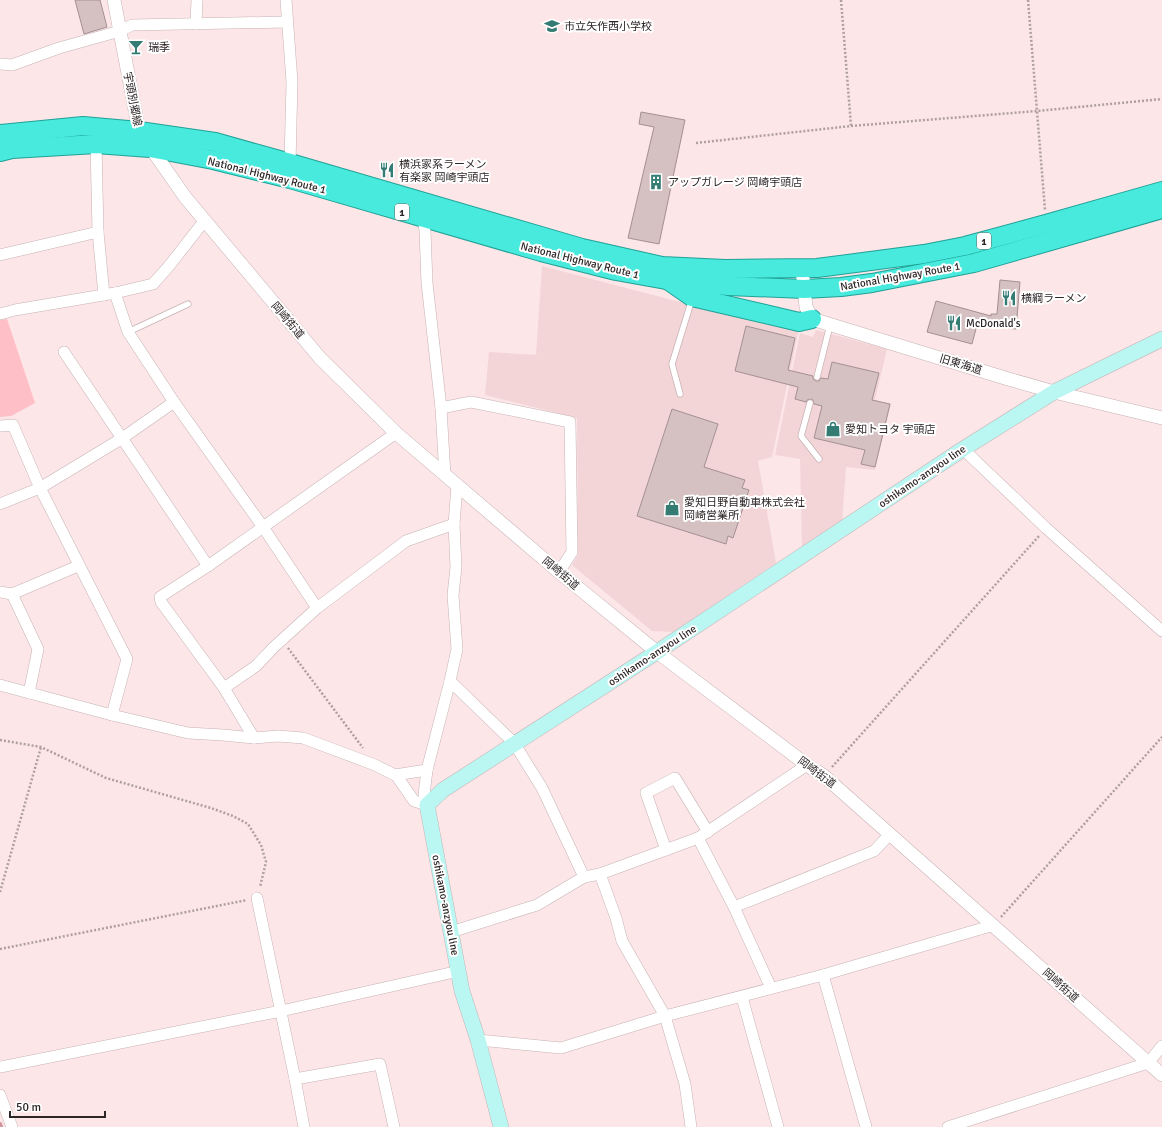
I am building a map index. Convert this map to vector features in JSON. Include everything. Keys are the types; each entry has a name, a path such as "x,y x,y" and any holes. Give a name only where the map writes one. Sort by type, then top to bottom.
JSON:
{"highway":[{"name":"National Highway Route 1","path":"0,134 83,126 139,131 215,142 582,248 662,266 725,269 802,269 924,254 965,246 1162,191"},
{"name":"National Highway Route 1","path":"0,152 12,149 96,144 150,148 213,160 290,179 541,252 601,267 666,280 728,286 804,289 841,287 872,283 974,263 1162,209"},
{"path":"666,280 692,297 799,322 812,319"}],"main road":[{"name":"oshikamo-anzyou line","path":"501,1127 478,1040 462,991 427,805 443,790 514,743 658,652 963,449 1054,392 1162,339"}],"street":[{"name":"宇頭別郷線","path":"114,0 139,131 150,148"},
{"path":"196,24 197,0"},
{"path":"286,0 292,82 290,163"},
{"path":"0,64 12,65 59,48 120,31 132,25 287,22"},
{"path":"96,144 98,232 109,294 128,332 174,402 263,527 317,608"},
{"name":"岡崎街道","path":"150,148 185,197 320,358 396,434 559,572 658,652 807,765 824,776 1162,1075"},
{"path":"423,218 427,283 441,408 445,476"},
{"path":"0,314 15,310 109,294 153,284 205,220"},
{"path":"0,255 98,232"},
{"path":"802,269 806,307 812,319"},
{"name":"旧東海道","path":"812,319 1054,392 1162,418"},
{"path":"64,352 121,439 208,566"},
{"path":"0,504 40,488 121,439 174,402"},
{"path":"441,408 471,402 570,422 572,552 559,572"},
{"path":"0,426 13,425 40,488 126,659 112,715"},
{"path":"254,738 224,688 161,602 160,597 208,566 396,434"},
{"path":"963,449 1046,528 1162,631"},
{"path":"427,805 424,795 427,770 450,681 456,649 453,595 456,567 454,524 457,486"},
{"path":"224,688 256,666 317,608 406,541 454,524"},
{"path":"0,592 12,594 78,566"},
{"path":"12,594 38,649 29,693"},
{"path":"450,681 514,743 542,788 584,877"},
{"path":"0,685 112,715 188,733 254,738 278,736 303,738 375,764 396,775 414,801 427,805"},
{"path":"450,932 537,905 584,877 600,874 703,835 807,765"},
{"path":"396,775 427,770"},
{"path":"666,850 646,793 675,778 703,835 734,908 771,988"},
{"path":"734,908 874,851 890,834"},
{"path":"600,874 616,918 622,941 665,1016 686,1084 690,1127"},
{"path":"257,898 304,1127"},
{"path":"478,1040 561,1048 665,1016 823,975 994,925"},
{"path":"0,1067 281,1011 459,971"},
{"path":"823,975 866,1127"},
{"path":"742,997 778,1127"},
{"path":"952,1127 1148,1063 1162,1046"},
{"path":"295,1079 380,1064 394,1127"},
{"path":"0,1095 12,1127"}],"lane":[{"path":"680,394 672,364 692,297"},
{"path":"128,332 188,304"},
{"path":"817,376 830,324"},
{"path":"810,403 801,436 819,459"}],"path":[{"path":"841,0 851,126"},
{"path":"1028,0 1046,224"},
{"path":"696,143 851,126 1162,99"},
{"path":"824,776 1046,528"},
{"path":"282,640 375,764"},
{"path":"994,925 1162,737"},
{"path":"0,740 40,747 106,778 211,808 233,816 248,824 261,845 266,862 257,898 0,949"},
{"path":"0,892 40,747"}],"shaded area":[{"name":"愛知日野自動車株式会社 岡崎営業所","path":"542,266 672,300 799,328 772,457 758,461 776,563 673,632 652,631 572,565 578,555 577,418 485,395 489,352 536,355"},
{"path":"7,319 35,403 11,416 0,417 0,320"},
{"name":"愛知トヨタ 宇頭店","path":"816,330 887,349 875,400 891,404 875,470 846,467 842,523 802,548 800,459 775,455 800,333 813,337"}],"building":[{"path":"75,0 100,0 107,27 84,34"},
{"name":"アップガレージ 岡崎宇頭店","path":"641,112 685,120 659,244 628,238 654,127 639,124"},
{"path":"1000,280 1020,282 1016,329 977,325 972,344 927,332 936,301 991,316 991,314 997,314"},
{"path":"746,326 795,338 788,370 813,376 813,379 816,381 819,381 821,378 828,379 832,362 879,373 872,400 890,404 875,467 861,464 865,450 814,438 822,406 814,404 813,400 811,399 807,400 806,402 795,399 798,387 735,371"},
{"path":"672,409 718,424 704,467 745,480 742,488 749,490 733,538 728,536 726,544 637,516"}],"place":[{"name":"市立矢作西小学校","path":"552,26"},
{"name":"瑞季","path":"136,47"},
{"name":"横浜家系ラーメン 有楽家 岡崎宇頭店","path":"387,170"},
{"name":"アップガレージ 岡崎宇頭店","path":"656,182"},
{"name":"横綱ラーメン","path":"1009,298"},
{"name":"McDonald's","path":"954,323"},
{"name":"愛知トヨタ 宇頭店","path":"833,429"},
{"name":"愛知日野自動車株式会社 岡崎営業所","path":"672,508"}]}
